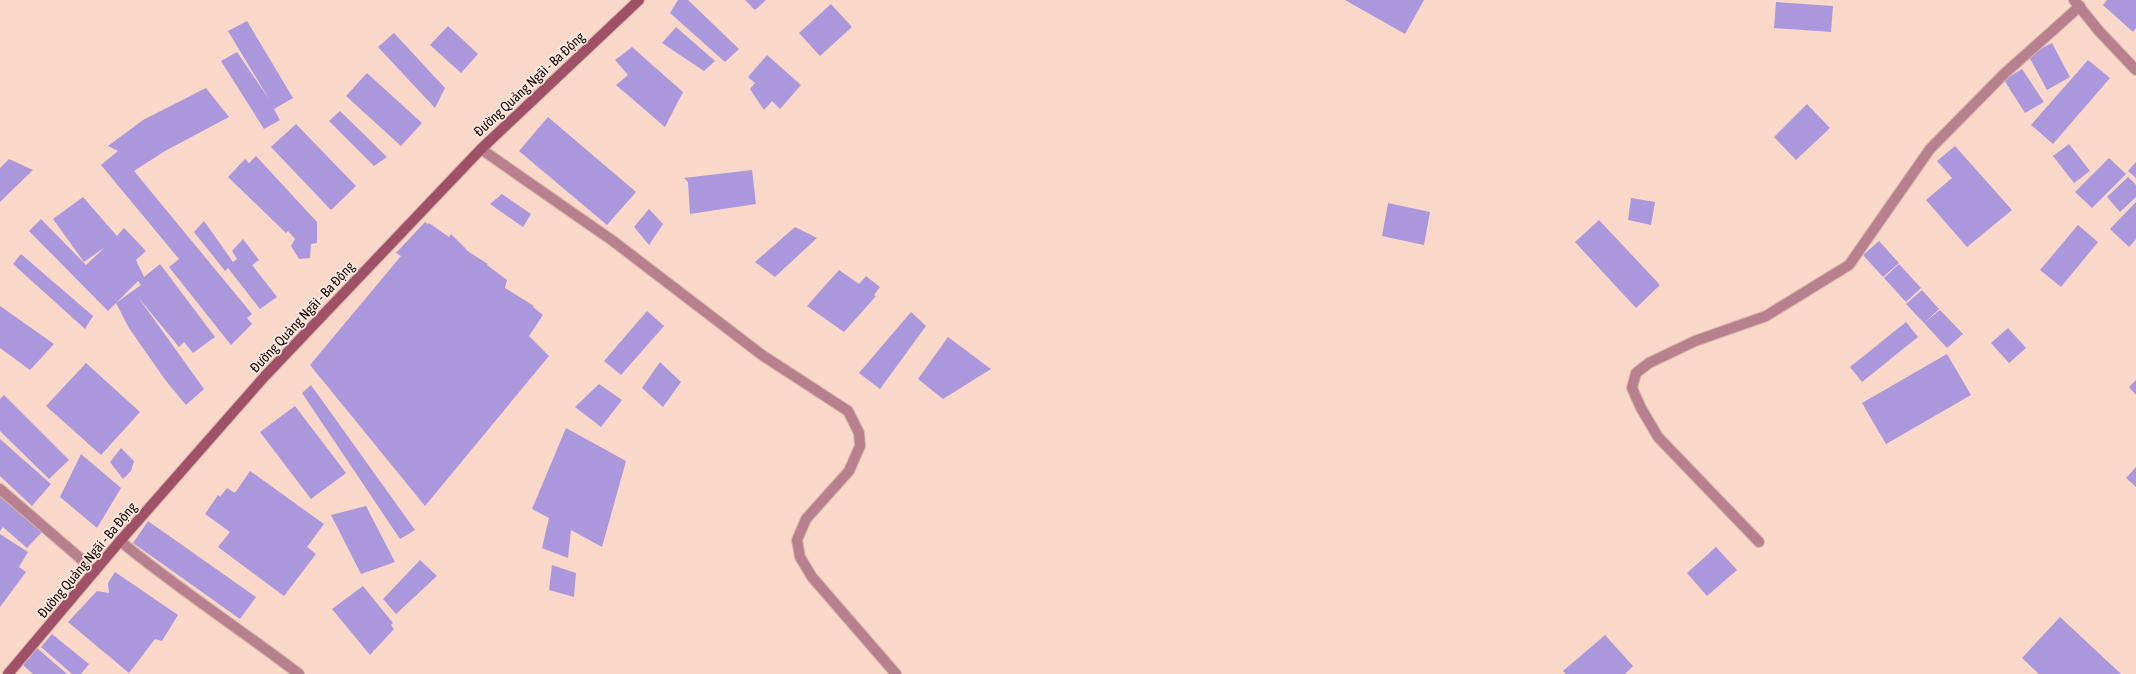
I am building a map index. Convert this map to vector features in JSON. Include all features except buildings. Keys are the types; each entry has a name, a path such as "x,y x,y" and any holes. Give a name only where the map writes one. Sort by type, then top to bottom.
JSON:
{"main road":[{"name":"Đường Quảng Ngãi - Ba Động","path":"14,672 120,541 265,376 481,149 639,0"}],"street":[{"path":"1759,542 1658,437 1641,408 1632,388 1636,373 1649,363 1694,341 1766,316 1849,264 1930,149 2077,3 2099,31 2136,70"},
{"path":"481,149 613,241 762,355 848,411 859,433 860,446 849,471 806,519 797,540 800,557 812,577 896,674"},
{"path":"0,489 95,571"},
{"path":"120,541 159,574 245,633 299,674"}]}
